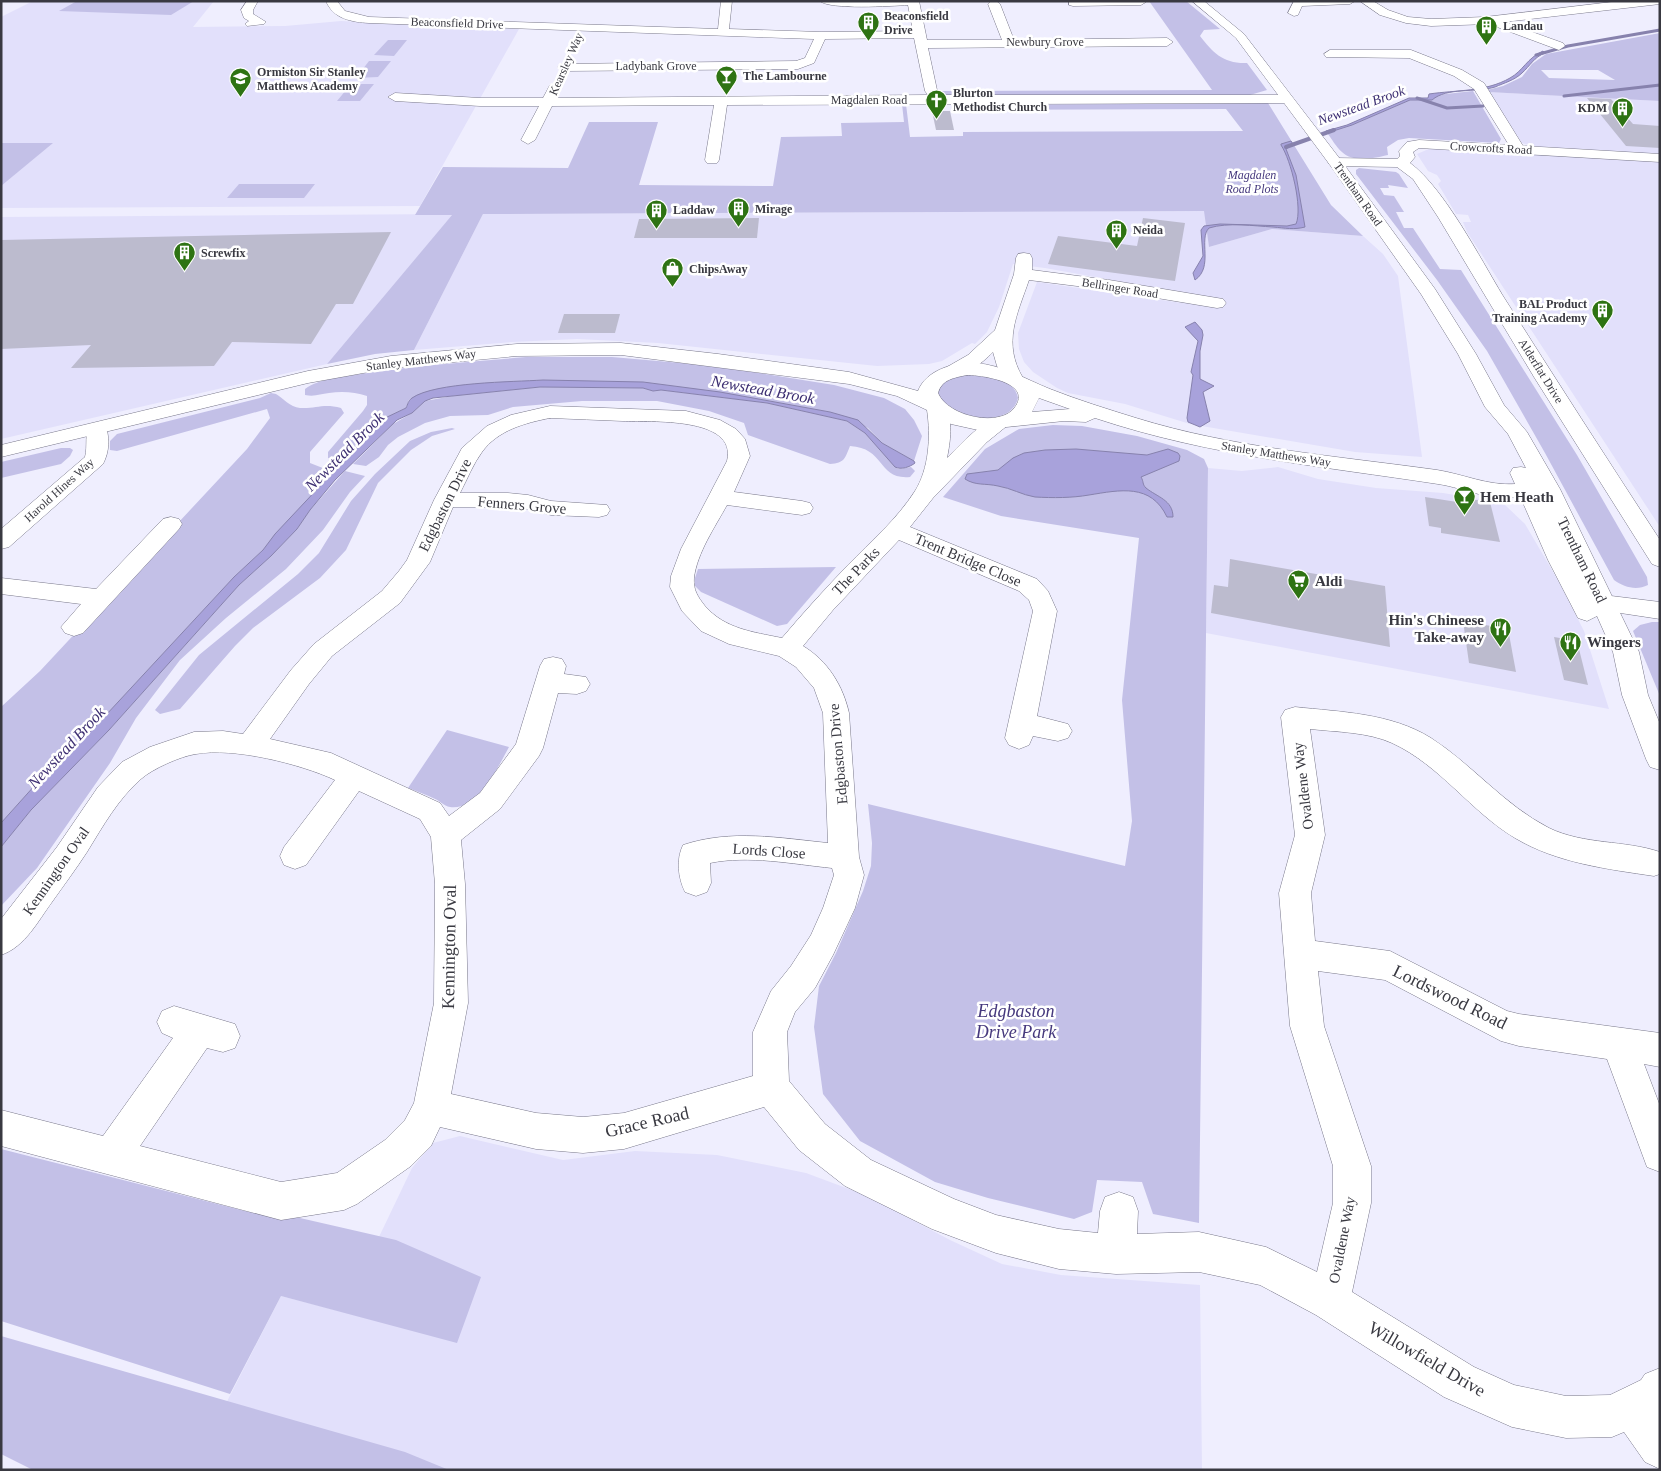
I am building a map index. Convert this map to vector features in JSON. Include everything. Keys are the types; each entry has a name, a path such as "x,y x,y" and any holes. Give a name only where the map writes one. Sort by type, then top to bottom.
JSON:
{"street":[{"path":"251,24 260,22 248,16 247,10 253,1"},
{"name":"Beaconsfield Drive","path":"331,1 333,8 340,13 356,18 413,16 450,26 582,27 922,39"},
{"path":"723,33 727,1"},
{"path":"825,1 847,3 913,2 931,90 942,99"},
{"name":"Trentham Road","path":"1197,1 1240,36 1335,162 1429,293 1467,354 1495,407 1499,431 1538,489 1603,603 1626,652 1635,696 1660,759"},
{"path":"1294,13 1298,4 1350,1"},
{"path":"1365,1 1377,11 1399,18 1454,24 1491,21 1564,10 1660,1"},
{"path":"994,3 1009,42"},
{"path":"1074,5 1142,3"},
{"path":"1491,21 1559,46"},
{"path":"1414,44 1426,22"},
{"name":"Kearsley Way","path":"530,140 582,27"},
{"name":"Ladybank Grove","path":"564,67 798,65 810,60 821,36"},
{"name":"Newbury Grove","path":"922,39 1009,42 1089,38 1169,42"},
{"path":"1330,54 1414,44 1480,89 1519,150"},
{"name":"Magdalen Road","path":"395,97 480,102 1287,99"},
{"path":"712,160 721,101"},
{"name":"Crowcrofts Road","path":"1401,163 1408,157 1406,151 1419,144 1660,158"},
{"path":"1335,162 1401,163"},
{"name":"Alderflat Drive","path":"1401,163 1418,176 1446,217 1544,377 1660,559"},
{"name":"Bellringer Road","path":"1006,420 1019,414 1027,404 1027,392 1006,367 1001,348 1003,333 1024,266 1110,285 1217,303"},
{"name":"Bellringer Road","path":"948,373 975,359 1003,333"},
{"name":"Stanley Matthews Way","path":"1,452 338,371 391,362 517,350 621,349 850,378 904,392 935,407 949,417 963,422 988,424 1006,420 1064,415 1108,417"},
{"name":"Stanley Matthews Way","path":"850,378 948,373 981,369 1001,373 1048,396 1108,417 1226,446 1364,468 1447,478 1470,486 1511,491 1538,489"},
{"name":"The Parks","path":"925,493 933,473 941,435 935,407 928,394 930,386 948,373"},
{"name":"Edgbaston Drive","path":"250,745 300,677 323,650 391,597 418,562 445,500 473,448 494,430 518,419 550,412 671,415 703,421 730,434 738,444 739,458 722,497 687,560 682,575 682,588 688,601 699,616 712,628 732,638 787,649 810,665 824,680 833,697 837,732 844,857 849,875 839,908 822,945 803,976 783,1002 770,1032 771,1088"},
{"name":"The Parks","path":"787,649 830,598 896,530 925,493 980,438 1006,420"},
{"name":"Harold Hines Way","path":"1,542 95,459 98,449 98,429"},
{"name":"Trentham Road","path":"1538,489 1539,517 1582,600 1605,652 1635,696"},
{"path":"722,497 803,509"},
{"name":"Fenners Grove","path":"445,500 508,500 528,502 551,508 567,518 599,510"},
{"path":"74,627 170,524"},
{"name":"Trent Bridge Close","path":"896,530 1028,585 1038,593 1045,611 1020,731 1058,731"},
{"path":"1,586 101,598"},
{"path":"1603,603 1660,611"},
{"path":"446,835 490,801 529,748 550,675 577,684"},
{"name":"Ovaldene Way","path":"1330,1301 1352,1203 1352,1166 1307,1026 1295,893 1310,835 1295,717 1383,729 1402,735 1424,747 1501,812 1526,830 1573,850 1653,861"},
{"name":"Kennington Oval","path":"1,941 17,925 68,856 108,794 132,770 160,755 194,743 223,742 250,745 321,761 430,811 446,835 450,884 451,1003 431,1108 418,1133 398,1153 344,1191 281,1201 1,1128"},
{"path":"294,856 354,776"},
{"name":"Lords Close","path":"696,883 693,844 722,848 759,848 844,857"},
{"name":"Lordswood Road","path":"1300,954 1390,966 1501,1025 1512,1028 1660,1050"},
{"path":"111,1156 198,1029"},
{"path":"1619,1045 1660,1154"},
{"name":"Grace Road","path":"431,1108 536,1131 583,1135 624,1131 771,1088"},
{"name":"Willowfield Drive","path":"771,1088 812,1137 858,1173 946,1216 996,1234 1059,1250 1116,1254 1189,1252 1266,1267 1330,1301 1459,1382 1512,1406 1566,1417 1612,1416 1646,1398"},
{"path":"1116,1254 1119,1212"},
{"path":"1646,1398 1660,1447"}],"shaded area":[{"name":"Ormiston Sir Stanley Matthews Academy","path":"33,1 214,1 193,27 285,26 341,21 436,26 454,29 461,27 519,29 420,206 1,208 1,17"},
{"path":"1543,51 1545,53 1535,59 1519,75 1495,87 1487,89 1445,93 1432,100 1410,100 1352,125 1327,133 1326,131 1347,125 1409,98 1428,98 1429,94 1471,90 1501,83 1514,75 1533,57"},
{"path":"1488,92 1660,101 1660,527 1467,232 1463,222 1471,222 1468,215 1456,214 1438,184 1441,181 1437,175 1428,171 1417,154 1431,148 1539,155 1532,146 1522,143"},
{"path":"1291,141 1293,144 1286,149 1296,175 1305,227 1233,225 1209,228 1205,239 1204,268 1195,280 1193,273 1203,256 1201,230 1204,226 1220,224 1287,226 1296,224 1298,207 1295,184 1289,161 1281,145"},
{"path":"1205,211 1209,247 1272,229 1363,236 1383,254 1398,276 1422,457 1355,452 1190,424 1125,404 1068,393 1057,388 1033,372 1024,362 1019,349 1018,333 1037,282 1182,303 1184,292 1013,264 999,307 987,332 975,344 972,343 942,361 929,364 877,366 658,343 577,339 414,350 483,214"},
{"path":"453,214 327,364 1,439 1,217"},
{"path":"1195,322 1202,330 1203,335 1200,351 1200,379 1214,386 1203,392 1210,421 1200,427 1188,422 1187,418 1193,375 1191,372 1198,341 1185,327"},
{"path":"543,380 643,382 720,392 830,412 858,420 882,443 915,463 905,468 895,467 865,433 847,421 767,403 661,390 653,391 643,388 540,387 433,398 425,401 412,413 397,420 335,480 297,529 239,585 109,730 31,810 1,847 1,823 54,764 93,729 234,577 263,550 275,534 383,419 406,408 412,398 438,389 475,384"},
{"path":"1076,449 1147,455 1168,449 1178,453 1180,456 1179,461 1141,477 1146,488 1167,503 1173,517 1167,517 1160,506 1152,499 1134,491 1056,498 1035,497 1003,487 977,484 965,479 967,474 998,470 1013,458 1024,453"},
{"path":"1278,467 1318,479 1376,488 1443,493 1505,505 1525,524 1559,582 1584,631 1609,709 1206,633 1208,468 1242,471"},
{"path":"460,1136 563,1160 635,1151 717,1155 806,1173 865,1195 950,1240 1002,1264 1061,1275 1200,1285 1202,1470 404,1470 217,1421 281,1296 343,1312 412,1168 433,1143"}],"green space":[{"path":"77,1 194,1 171,15 59,11"},
{"path":"1149,1 1186,1 1220,29 1204,30 1200,36 1210,48 1232,62 1247,63 1267,90 1250,95 951,97 938,91 1212,90"},
{"path":"1660,33 1660,101 1488,92 1487,90 1503,86 1522,77 1532,64 1546,54","holes":["1541,70 1598,70 1615,80 1549,78"]},
{"path":"388,40 407,40 394,56 374,55"},
{"path":"369,61 391,61 378,77 356,78"},
{"path":"351,84 374,84 360,101 337,101"},
{"path":"1473,91 1501,139 1499,143 1409,138 1398,140 1387,147 1388,155 1358,159 1342,152 1327,133 1357,123 1410,100 1427,100 1437,95"},
{"name":"Magdalen Road Plots","path":"1268,103 1331,205 1363,236 1272,229 1209,247 1204,211 483,214 414,350 375,354 327,364 452,215 415,215 443,167 568,168 589,122 658,122 639,185 773,186 781,137 842,136 841,123 904,122 902,104 906,104 910,137 963,136 963,132 1243,131 1226,109 961,110 960,105"},
{"path":"1,143 53,143 1,186"},
{"path":"1359,168 1396,172 1399,174 1408,188 1388,185 1389,188 1380,188 1384,195 1394,196 1404,212 1396,212 1404,228 1413,228 1440,269 1461,270 1577,455 1647,577 1648,585 1639,588 1630,587 1614,580 1487,351 1437,280 1356,174 1356,170"},
{"path":"239,184 315,184 304,198 227,198"},
{"path":"526,357 612,357 715,366 834,385 884,398 905,409 914,420 922,436 914,461 882,443 868,428 830,412 643,382 461,385 424,393 409,400 406,408 383,419 343,462 328,458 328,452 363,411 367,405 367,396 344,392 315,396 305,395 305,389 311,385 339,377 423,366"},
{"path":"979,374 1003,381 1013,387 1018,398 1014,407 998,417 988,418 967,416 947,408 938,394 944,383 954,377"},
{"path":"540,387 643,388 653,391 661,390 767,403 847,421 865,433 898,469 911,467 915,471 910,477 899,477 886,469 870,452 862,448 850,446 842,461 830,464 748,435 744,423 709,411 657,401 582,401 513,407 488,415 450,416 425,423 398,437 388,445 379,457 366,466 353,464 393,424 412,413 425,401 458,395"},
{"path":"271,393 300,408 329,406 341,408 344,413 310,452 310,463 333,472 263,550 234,577 93,729 54,764 1,823 1,707 40,671 247,449 270,418 267,409 117,451 110,450 110,441 117,434 260,398"},
{"name":"Edgbaston Drive Park","path":"1053,425 1082,426 1137,436 1187,450 1204,459 1208,468 1199,1223 1153,1214 1142,1182 1097,1180 1092,1212 1074,1219 988,1198 935,1182 860,1141 823,1094 814,1027 819,986 836,953 863,891 871,866 872,843 868,804 1125,866 1132,821 1122,700 1139,538 1001,516 943,497 985,449 1019,429"},
{"path":"455,429 432,436 411,450 378,483 346,550 320,578 253,628 180,709 160,714 155,710 199,655 298,574 319,553 351,501 375,474 410,441 431,432"},
{"path":"61,448 73,450 70,456 61,464 1,478 1,462"},
{"path":"345,471 365,476 350,492 323,530 286,569 226,618 180,660 136,718 110,763 37,868 1,906 1,847 31,810 109,730 239,585 297,529 310,510"},
{"path":"836,567 787,624 777,626 701,592 695,586 698,569"},
{"path":"1660,622 1660,696 1633,631 1640,625"},
{"path":"447,730 509,747 486,786 469,802 460,806 450,807 408,788"},
{"path":"1,1149 245,1211 300,1218 396,1240 481,1277 457,1343 281,1296 230,1394 1,1321"},
{"path":"1,1336 405,1452 449,1470 33,1470 1,1454"}],"building":[{"name":"KDM","path":"1587,98 1611,99 1633,124 1660,126 1660,148 1626,146"},
{"name":"Blurton Methodist Church","path":"932,111 950,111 954,130 936,130"},
{"path":"759,218 757,238 634,238 639,219"},
{"name":"Neida","path":"1143,218 1185,223 1175,281 1048,264 1058,236 1137,246"},
{"name":"Screwfix","path":"391,232 353,304 336,304 311,344 232,342 214,366 71,368 91,345 1,349 1,240"},
{"path":"564,314 620,314 615,333 558,333"},
{"name":"Hem Heath","path":"1425,497 1470,504 1469,499 1490,502 1500,542 1441,533 1441,528 1429,526"},
{"name":"Aldi","path":"1230,559 1385,586 1390,647 1211,613 1214,585 1228,587"},
{"path":"1463,621 1508,629 1516,672 1469,663"},
{"name":"Wingers","path":"1554,637 1577,641 1588,685 1564,680"}],"waterway":[{"name":"Newstead Brook","path":"1536,55 1568,46 1660,30"},
{"path":"1564,96 1660,85"},
{"path":"1417,98 1447,108 1483,106"},
{"name":"Newstead Brook","path":"1286,147 1334,130"}],"place":[{"name":"Beaconsfield Drive","path":"868,42"},
{"name":"Landau","path":"1487,45"},
{"name":"The Lambourne","path":"727,95"},
{"name":"Ormiston Sir Stanley Matthews Academy","path":"241,98"},
{"name":"Blurton Methodist Church","path":"937,119"},
{"name":"KDM","path":"1623,127"},
{"name":"Mirage","path":"739,228"},
{"name":"Laddaw","path":"657,229"},
{"name":"Neida","path":"1117,249"},
{"name":"Screwfix","path":"185,272"},
{"name":"ChipsAway","path":"673,288"},
{"name":"BAL Product Training Academy","path":"1603,330"},
{"name":"Hem Heath","path":"1464,516"},
{"name":"Aldi","path":"1299,600"},
{"name":"Hin's Chineese Take-away","path":"1500,648"},
{"name":"Wingers","path":"1571,661"}]}
